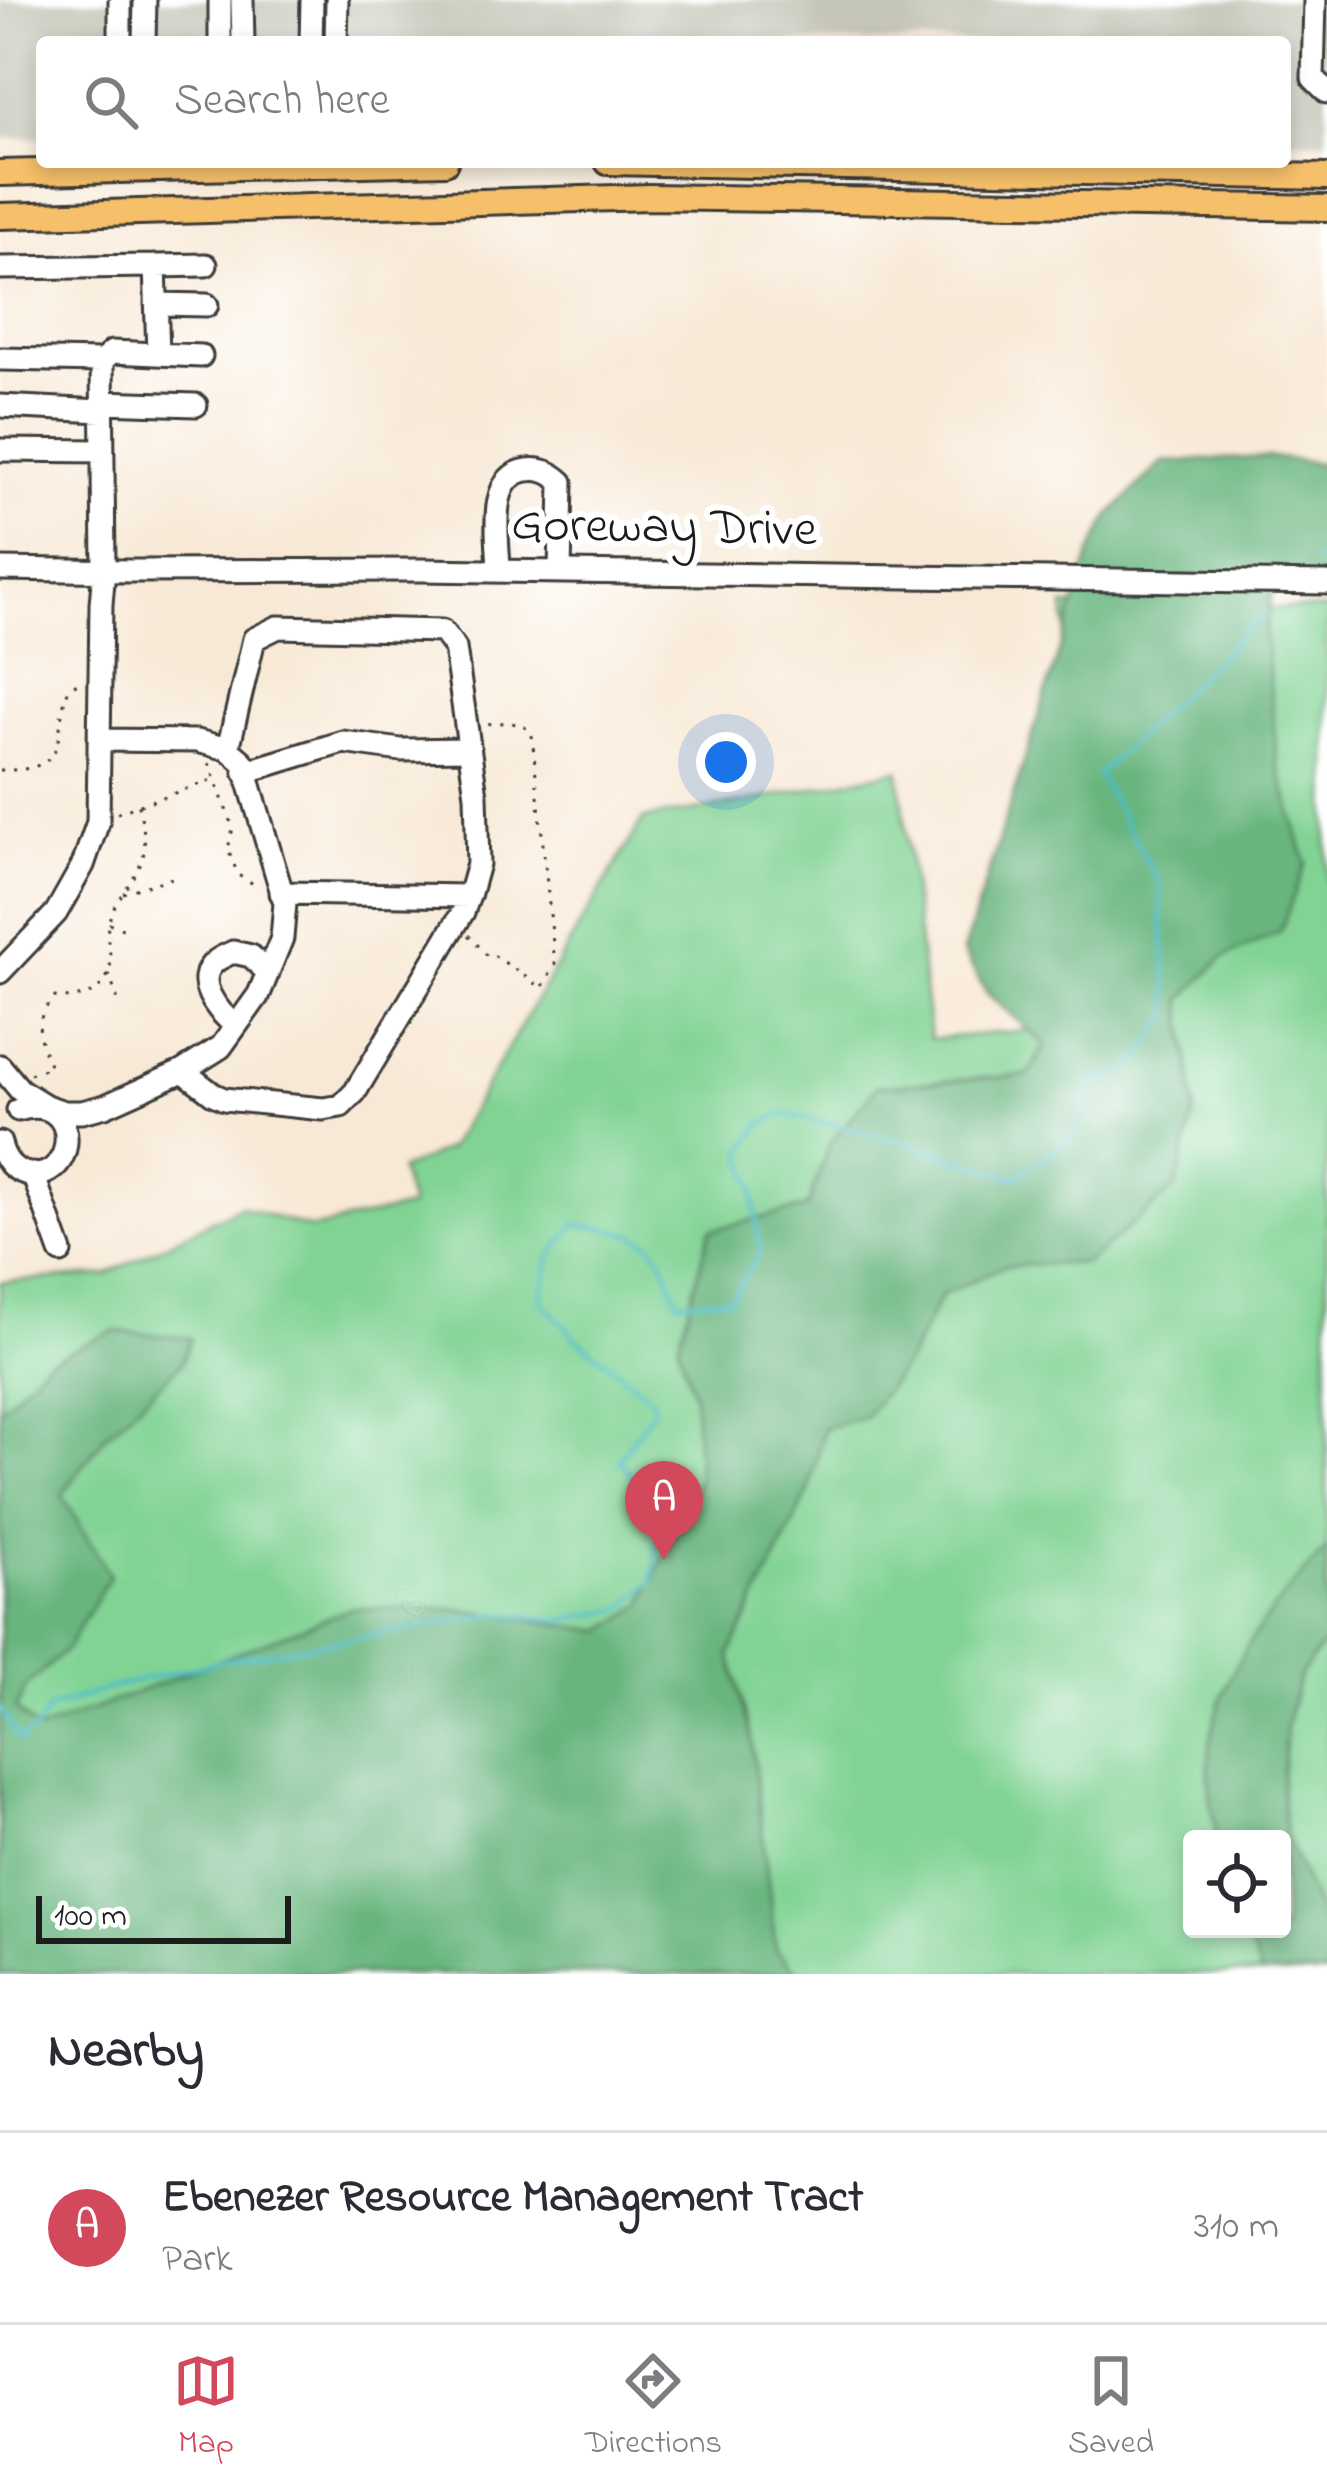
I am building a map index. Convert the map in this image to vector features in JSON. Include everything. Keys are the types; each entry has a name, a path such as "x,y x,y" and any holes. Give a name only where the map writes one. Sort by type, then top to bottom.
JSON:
{"main road":[{"path":"0,173 202,168"},
{"path":"896,168 1327,177"},
{"path":"0,216 651,196 1327,208"}],"street":[{"path":"120,0 120,36"},
{"path":"144,36 145,0"},
{"path":"220,0 220,36"},
{"path":"242,0 243,36"},
{"path":"310,36 312,0"},
{"path":"336,36 337,0"},
{"path":"1315,0 1312,78 1327,92"},
{"path":"0,268 206,265"},
{"path":"155,266 158,354"},
{"path":"157,304 207,305"},
{"path":"0,359 102,361 112,352 201,356"},
{"path":"0,972 56,913 83,866 96,828 104,570 102,361"},
{"path":"0,406 196,405"},
{"path":"0,450 103,452"},
{"path":"499,572 500,490 519,471 535,470 547,471 562,482 560,572"},
{"name":"Goreway Drive","path":"0,568 1327,583"},
{"path":"183,1071 224,1099 323,1109 341,1106 355,1092 463,912 478,864 476,795 455,648 442,631 278,627 254,639 228,749"},
{"path":"6,1074 44,1111 68,1137 59,1163 47,1172 21,1172 2,1154 2,1129 8,1118 44,1111 82,1112 105,1106 183,1071 221,1047 259,994 282,938 285,904 274,891 243,762 228,749 206,743 101,740"},
{"path":"245,772 343,742 401,750 468,749"},
{"path":"274,891 470,896"},
{"path":"236,1026 208,992 205,976 213,962 233,952 251,956 268,973"},
{"path":"33,1174 61,1252"}],"path":[{"path":"0,770 22,771 40,765 58,747 70,686 101,681"},
{"path":"453,924 475,939 489,958 495,956 542,988 555,964 555,950 532,735 520,724 464,724"},
{"path":"206,743 233,828 228,849 238,874 274,891"},
{"path":"96,828 138,804 215,778"},
{"path":"6,1074 50,1067 36,1031 44,1009 55,998 87,995 109,974 106,942 112,908 142,859 144,826 138,804"},
{"path":"120,894 172,878"},
{"path":"108,923 129,932"},
{"path":"109,974 118,1000"}],"shaded area":[{"path":"0,0 1327,0 1327,141 1291,140 1291,36 36,36 36,138 0,138"}],"green space":[{"path":"1268,457 1327,464 1327,586 1274,583 1265,631 1277,762 1306,863 1280,932 1223,958 1182,1000 1195,1109 1176,1188 1086,1263 1004,1266 942,1295 907,1362 865,1417 824,1428 808,1493 730,1654 751,1737 776,1950 800,1974 0,1974 0,1409 47,1361 114,1331 191,1338 181,1364 105,1436 62,1495 110,1576 65,1651 27,1685 16,1709 38,1731 352,1608 457,1609 603,1631 642,1605 698,1480 694,1395 678,1346 710,1230 807,1207 830,1143 877,1086 1028,1075 1045,1045 987,993 963,952 1091,552 1110,515 1163,462"},
{"path":"1064,606 1327,609 1327,1974 0,1974 0,1282 106,1275 240,1206 311,1229 410,1207 400,1170 449,1148 643,819 899,770 930,1039 1097,1024"},
{"path":"1327,1548 1327,1640 1300,1674 1286,1726 1281,1791 1285,1830 1216,1830 1209,1781 1216,1717 1237,1663 1288,1591"},
{"path":"1291,1849 1327,1932 1327,1974 1261,1974 1247,1938 1291,1938"}],"waterway":[{"path":"1316,562 1327,552"},
{"path":"0,1709 20,1741 50,1708 120,1685 226,1660 496,1614 565,1620 622,1609 652,1582 660,1528 619,1459 654,1409 652,1398 576,1338 540,1299 551,1256 575,1224 616,1230 652,1246 678,1301 731,1298 760,1253 754,1194 743,1152 762,1123 784,1114 876,1134 1016,1178 1074,1135 1092,1084 1135,1065 1170,1015 1159,882 1098,775 1264,613"}],"place":[{"name":"Ebenezer Resource Management Tract","path":"664,1560"}]}
